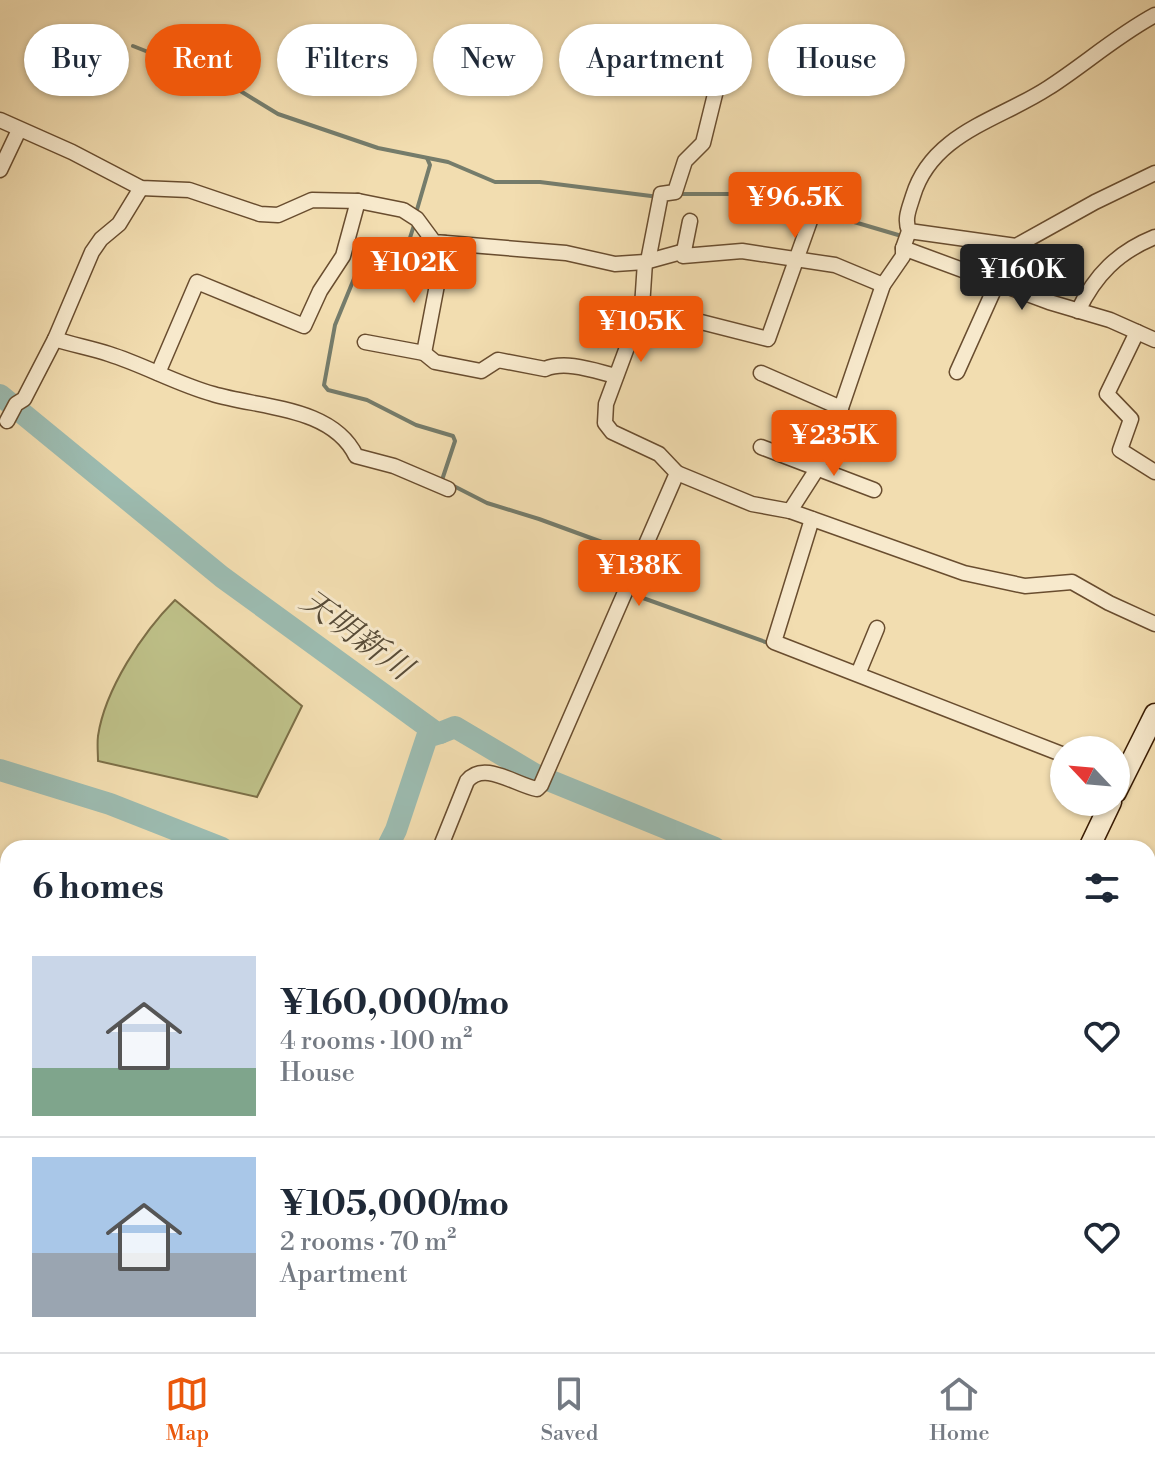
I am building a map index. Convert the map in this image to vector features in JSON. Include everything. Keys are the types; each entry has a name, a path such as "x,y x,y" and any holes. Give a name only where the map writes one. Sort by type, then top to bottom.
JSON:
{"main road":[{"path":"1130,759 1155,714"},
{"path":"1093,840 1104,816"}],"street":[{"path":"790,511 817,469 883,285 903,256 909,231 906,222 916,187 935,154 955,137 1047,89 1122,34 1155,15"},
{"path":"715,96 703,143 685,161 675,192 661,194 647,261 642,307 606,404 605,423 612,432 659,454 677,473 752,504 790,511 964,573 1025,586 1072,582 1155,624"},
{"path":"0,120 72,152 141,188 189,190 260,214 278,215 312,200 358,201 403,210 417,219 434,242 566,253 615,264 647,261 685,251"},
{"path":"0,170 19,130"},
{"path":"909,231 1016,246 1155,173"},
{"path":"11,413 24,399 55,339 92,252 101,239 119,224 141,188"},
{"path":"158,373 197,282 304,326 320,291 343,256 358,201"},
{"path":"642,307 768,339 811,218"},
{"path":"690,221 683,256 742,251 835,265 883,285"},
{"path":"1078,311 1088,290 1107,265 1128,249 1155,237"},
{"path":"424,353 445,243"},
{"path":"903,248 1155,340"},
{"path":"957,372 997,283"},
{"path":"1137,332 1107,394 1131,419 1120,450 1155,472"},
{"path":"55,339 110,354 217,395 288,409 347,440 356,456 394,466 448,489"},
{"path":"365,342 424,353 435,362 481,371 498,360 545,369 553,365 577,367 616,376"},
{"path":"761,373 841,408"},
{"path":"761,447 874,490"},
{"path":"443,840 473,773 494,774 537,789 544,779 677,473"},
{"path":"812,519 774,642 1050,749"},
{"path":"858,674 877,628"}],"green space":[{"path":"175,600 302,706 257,797 98,761 98,739 108,699 138,645"}],"waterway":[{"path":"133,46 229,84 278,114 378,148 448,162 495,182 540,182 659,197"},
{"path":"416,213 430,165 427,158"},
{"path":"680,194 766,196 905,237"},
{"path":"415,222 398,267 360,264 335,325 324,385 328,390 367,400 416,425 453,436 455,441 442,480 487,503 632,553 632,560"},
{"name":"天明新川","path":"0,395 222,577 435,732 455,727 536,775 695,840"},
{"path":"629,593 771,644"},
{"path":"391,840 427,737 440,733"},
{"path":"536,775 543,766"},
{"path":"0,770 110,804 202,840"}]}
